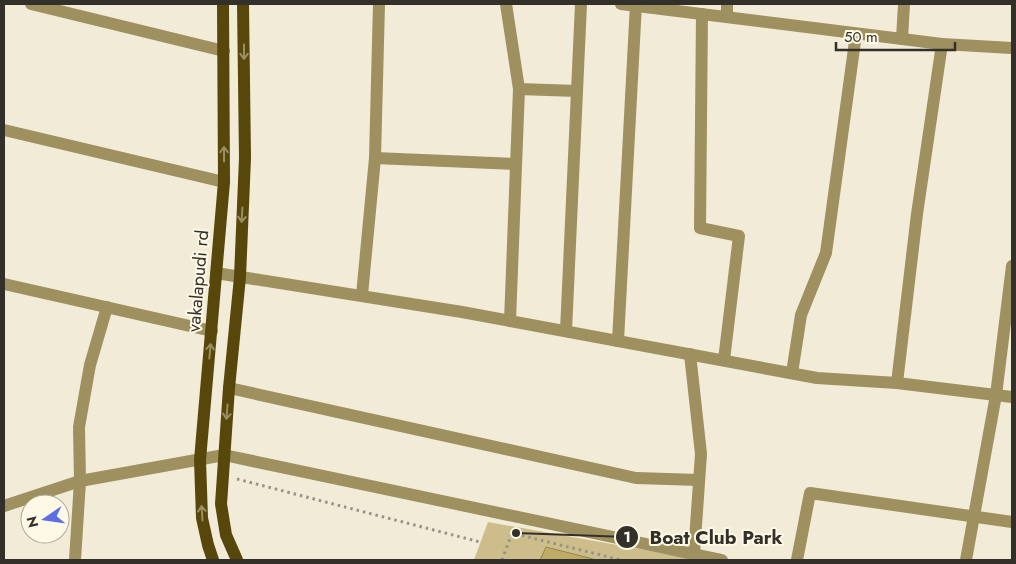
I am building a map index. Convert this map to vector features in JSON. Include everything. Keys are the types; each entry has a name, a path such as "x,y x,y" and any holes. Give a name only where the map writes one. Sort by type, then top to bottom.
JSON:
{"main road":[{"name":"vakalapudi rd","path":"213,560 202,518 200,460 224,182 223,4"},
{"path":"237,560 226,535 221,504 229,388 240,277 245,158 243,4"}],"street":[{"path":"31,4 224,51"},
{"path":"362,295 376,158 379,4"},
{"path":"506,4 519,89 510,320"},
{"path":"566,331 581,4"},
{"path":"622,4 902,40 1012,48"},
{"path":"727,4 727,17"},
{"path":"902,40 904,4"},
{"path":"618,341 636,5"},
{"path":"702,14 700,228 738,236 724,360"},
{"path":"792,373 801,315 826,253 856,34"},
{"path":"896,383 917,214 942,44"},
{"path":"519,89 577,91"},
{"path":"4,130 224,182"},
{"path":"376,158 516,164"},
{"path":"966,560 996,395 1012,266"},
{"path":"216,273 510,320 817,378 896,383 1012,396"},
{"path":"4,284 212,331"},
{"path":"75,560 80,481 79,428 90,365 107,307"},
{"path":"690,354 701,454 694,554"},
{"path":"229,388 636,478 699,480"},
{"path":"4,506 80,481 224,455 722,560"},
{"path":"797,560 810,493 1012,522"}],"path":[{"path":"223,476 480,542"},
{"path":"502,560 512,533 621,560"}],"shaded area":[{"path":"488,522 701,560 474,560"},
{"path":"546,547 597,560 540,560"}],"place":[{"name":"Boat Club Park","path":"516,533"}]}
